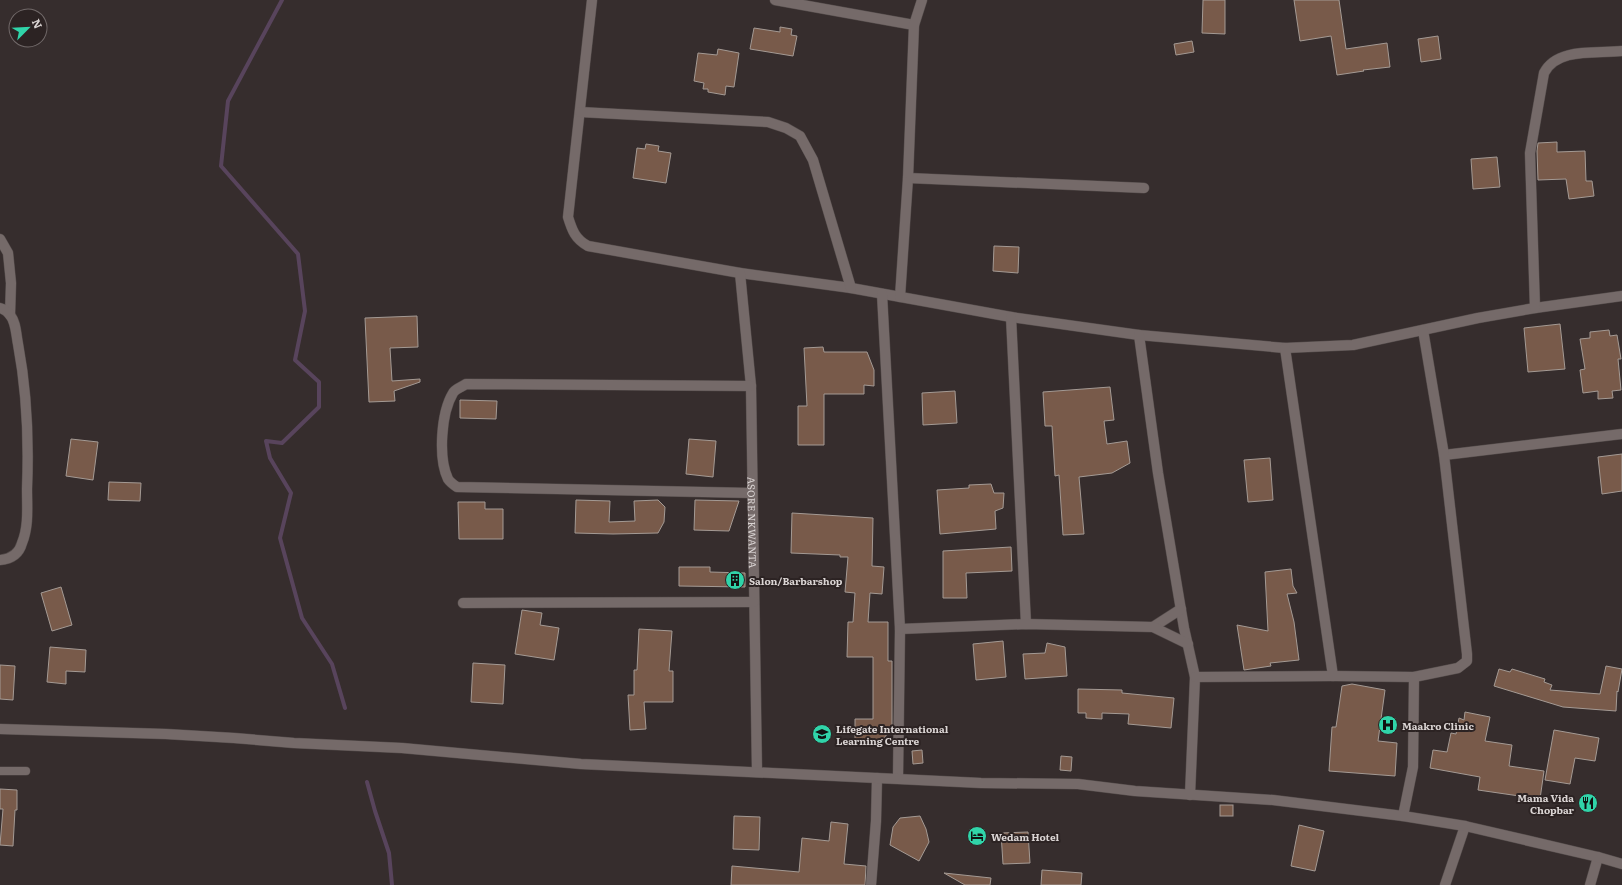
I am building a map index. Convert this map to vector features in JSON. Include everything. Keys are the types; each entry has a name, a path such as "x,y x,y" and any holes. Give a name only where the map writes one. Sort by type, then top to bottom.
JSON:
{"street":[{"path":"592,0 587,32 580,112 568,217 573,234 580,242 588,246 740,273 851,288 1011,317 1139,335 1285,348 1353,345 1535,308 1622,296"},
{"path":"775,0 914,25"},
{"path":"900,297 908,178 914,25 922,0"},
{"path":"1535,308 1530,153 1544,73 1547,66 1559,58 1575,55 1622,51"},
{"path":"580,112 768,122 786,128 800,136 813,160 851,288"},
{"path":"908,178 1144,188"},
{"path":"0,239 8,253 11,284 10,315"},
{"name":"ASORE NKWANTA","path":"740,273 751,386 757,772"},
{"path":"882,294 900,629 898,778"},
{"path":"0,308 4,309 10,315 14,324 24,373 29,438 27,527 22,544 16,554 8,560 0,560"},
{"path":"1011,317 1026,624"},
{"path":"1195,677 1414,677 1458,668 1467,661 1444,456 1423,330"},
{"path":"1139,335 1158,473 1181,609 1195,677 1190,795"},
{"path":"1285,348 1333,676"},
{"path":"751,386 466,384 454,392 447,409 443,428 443,459 449,480 457,487 752,493"},
{"path":"1444,456 1622,434"},
{"path":"463,604 754,602"},
{"path":"1153,627 1181,609"},
{"path":"900,629 1026,624 1153,627 1188,644"},
{"path":"1403,816 1413,767 1414,677"},
{"path":"0,729 166,734 402,748 581,764 981,783 1078,784 1190,795 1272,800 1403,816 1465,826 1622,864"},
{"path":"871,885 876,822 877,778"},
{"path":"1445,885 1465,826"},
{"path":"1590,885 1598,857"}],"lane":[{"path":"0,771 26,771"}],"building":[{"path":"1203,0 1225,0 1225,34 1202,33"},
{"path":"1294,0 1339,0 1346,49 1387,43 1390,67 1337,75 1331,36 1300,41"},
{"path":"780,27 792,29 791,35 797,36 793,56 750,49 754,28 780,32"},
{"path":"1438,36 1441,59 1421,62 1418,39"},
{"path":"1192,41 1194,52 1176,55 1174,44"},
{"path":"718,49 739,53 734,87 726,86 725,95 708,92 708,89 703,89 704,83 694,81 698,53 717,55"},
{"path":"1557,142 1557,152 1585,151 1586,181 1592,181 1594,196 1569,199 1566,179 1538,180 1538,143"},
{"path":"646,144 659,146 658,151 671,153 666,183 633,178 637,148 645,149"},
{"path":"1497,157 1500,187 1473,189 1471,159"},
{"path":"994,246 1019,247 1018,273 993,271"},
{"path":"417,316 418,347 390,348 392,381 420,379 420,382 394,391 395,401 369,402 365,318"},
{"path":"1560,324 1565,369 1528,372 1524,328"},
{"path":"1609,330 1610,336 1617,335 1621,359 1618,359 1621,390 1612,391 1613,398 1598,399 1598,391 1583,393 1580,370 1585,369 1580,339 1590,338 1590,332"},
{"path":"823,347 824,352 867,352 874,370 874,386 864,385 864,394 824,394 824,445 798,445 798,406 807,406 804,348"},
{"path":"1110,387 1114,420 1104,421 1107,444 1127,441 1130,463 1112,473 1079,477 1084,534 1063,535 1059,475 1055,476 1052,426 1045,426 1043,392"},
{"path":"955,391 957,423 923,425 922,393"},
{"path":"460,400 497,401 496,419 460,418"},
{"path":"71,439 98,442 93,480 66,476"},
{"path":"689,439 716,441 713,477 686,474"},
{"path":"1622,454 1622,491 1602,494 1598,457"},
{"path":"1270,458 1273,500 1248,502 1244,460"},
{"path":"109,482 141,483 140,501 108,500"},
{"path":"991,484 994,493 1004,493 1003,508 995,511 996,529 940,534 937,490 969,488 969,485"},
{"path":"576,500 610,501 609,522 635,521 634,501 658,500 665,507 664,522 658,533 575,533"},
{"path":"695,500 739,501 729,531 694,530"},
{"path":"458,502 485,502 485,509 503,509 503,539 459,539"},
{"path":"792,513 873,518 872,566 884,567 882,594 870,593 868,622 888,622 888,661 892,661 892,728 880,743 855,742 855,719 873,719 873,657 847,657 848,622 853,622 855,593 845,592 848,557 840,557 840,555 791,553"},
{"path":"1011,547 1012,571 966,573 967,598 943,598 943,551"},
{"path":"679,567 710,567 710,572 745,573 745,587 679,586"},
{"path":"1291,569 1293,586 1297,593 1287,594 1294,622 1299,660 1270,663 1271,666 1244,670 1237,625 1268,631 1265,572"},
{"path":"61,587 72,625 52,631 41,593"},
{"path":"522,610 542,613 540,625 559,628 554,660 515,654"},
{"path":"639,629 672,631 669,671 673,671 673,702 644,702 646,729 630,730 628,695 634,695 634,670 637,670"},
{"path":"1003,641 1006,677 976,680 973,644"},
{"path":"1047,643 1065,647 1067,676 1025,679 1023,654 1045,653"},
{"path":"50,647 86,650 85,672 66,671 66,684 47,682"},
{"path":"473,663 505,665 503,704 471,702"},
{"path":"0,665 15,666 13,700 0,699"},
{"path":"1606,666 1622,669 1618,692 1617,691 1616,711 1563,707 1494,686 1499,669 1510,672 1512,669 1545,679 1544,682 1552,685 1550,690 1600,694"},
{"path":"1352,684 1385,690 1378,741 1397,743 1395,776 1329,771 1332,727 1336,727 1342,686"},
{"path":"1078,689 1122,690 1122,693 1174,698 1171,728 1128,724 1129,714 1102,713 1102,719 1086,718 1086,713 1078,713"},
{"path":"1465,712 1490,717 1485,741 1512,745 1509,766 1544,771 1540,799 1478,790 1480,777 1430,768 1433,750 1447,752 1451,733 1456,734 1459,718 1464,720"},
{"path":"1554,730 1599,738 1595,761 1575,758 1570,784 1545,780"},
{"path":"922,750 923,763 913,764 912,751"},
{"path":"1061,756 1072,757 1071,771 1060,770"},
{"path":"0,789 17,790 17,810 15,810 13,846 0,845 3,809 0,809"},
{"path":"1220,805 1233,805 1233,816 1220,816"},
{"path":"734,816 760,817 759,850 733,849"},
{"path":"920,816 926,829 929,842 919,861 890,845 893,827 900,818"},
{"path":"831,822 848,824 844,864 866,866 865,885 731,885 732,866 799,872 802,838 829,841"},
{"path":"1299,825 1324,831 1315,871 1291,866"},
{"path":"1028,832 1030,863 1003,864 1001,833"},
{"path":"1042,870 1082,873 1081,885 1041,885"},
{"path":"944,873 991,878 990,885 965,885"}],"waterway":[{"path":"282,0 228,101 221,166 298,254 305,311 295,360 319,382 319,407 282,443 266,441 270,458 291,493 280,538 302,618 332,664 345,708"},
{"path":"367,782 389,853 392,885"}],"place":[{"name":"Salon/Barbarshop","path":"735,580"},
{"name":"Maakro Clinic","path":"1388,725"},
{"name":"Lifegate International Learning Centre","path":"822,734"},
{"name":"Mama Vida Chopbar","path":"1588,803"},
{"name":"Wedam Hotel","path":"977,836"}]}
